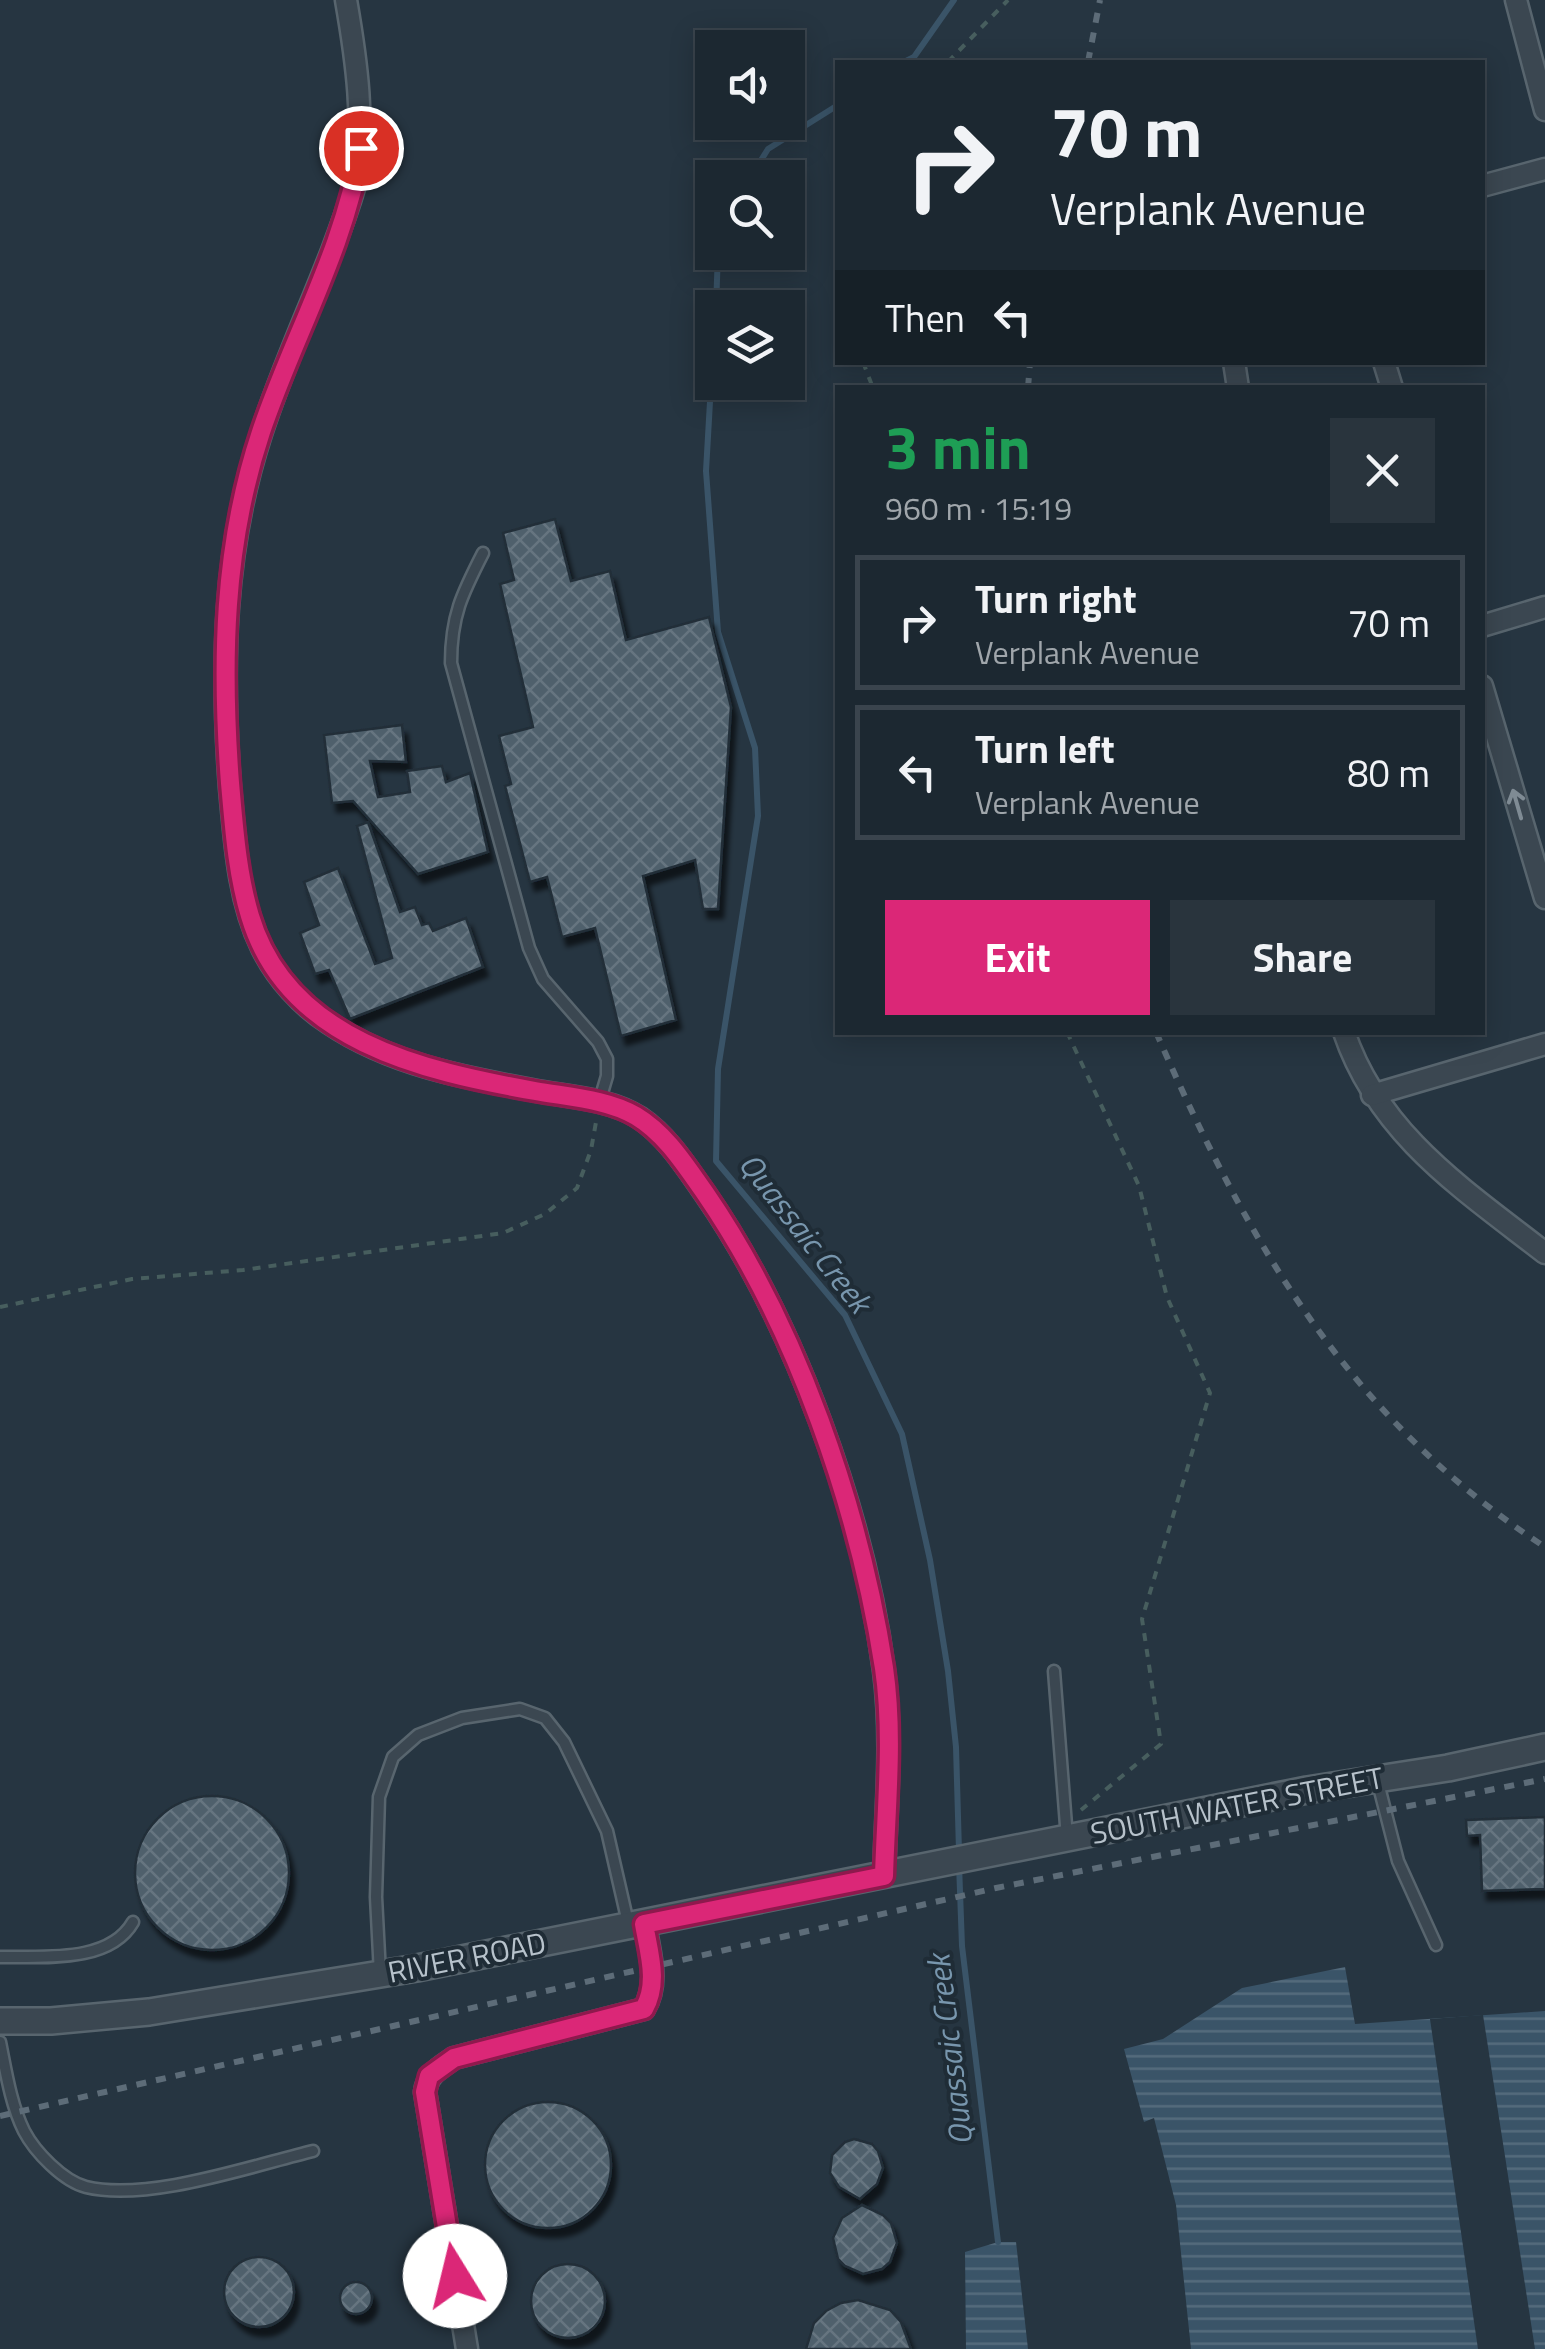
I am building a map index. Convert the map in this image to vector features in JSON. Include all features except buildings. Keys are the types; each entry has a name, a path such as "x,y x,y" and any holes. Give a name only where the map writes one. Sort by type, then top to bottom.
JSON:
{"street":[{"path":"346,0 361,112 355,185 260,434 230,570 225,718 243,890 257,936 281,978 325,1020 359,1042 398,1059 468,1079 599,1102 626,1111 662,1137 722,1218 766,1300 828,1442 846,1499 884,1670 889,1722 884,1876"},
{"path":"1516,0 1538,63 1545,110"},
{"path":"1485,185 1545,169"},
{"path":"1485,625 1545,607"},
{"path":"1485,696 1545,898"},
{"path":"1345,1035 1372,1095 1392,1122 1452,1181 1545,1254"},
{"path":"1372,1095 1545,1044"},
{"name":"SOUTH WATER STREET","path":"929,1866 1545,1747"},
{"name":"RIVER ROAD","path":"0,2020 51,2021 149,2012 380,1974 929,1866"},
{"path":"467,2349 426,2082 454,2058 644,2009 653,1994 653,1980 637,1925"}],"lane":[{"path":"482,552 451,628 451,663 529,948 543,979 598,1042 607,1059 607,1076 599,1102"},
{"path":"1054,1670 1068,1839"},
{"path":"380,1974 376,1897 380,1797 393,1757 418,1735 462,1718 520,1709 545,1718 564,1742 607,1831 637,1925"},
{"path":"1377,1778 1398,1861 1436,1945"},
{"path":"0,1957 84,1953 128,1932 134,1922"},
{"path":"0,2042 16,2112 26,2134 66,2177 84,2186 120,2191 162,2186 313,2151"}],"path":[{"path":"950,60 1008,0"},
{"path":"1067,1035 1140,1186 1167,1297 1210,1393 1142,1619 1161,1744 1081,1809 1068,1839"},
{"path":"0,1306 132,1278 243,1270 502,1233 545,1214 577,1188 591,1150 599,1102"}],"water":[{"path":"1345,1967 1355,2024 1545,2011 1545,2349 1191,2349 1176,2205 1154,2118 1144,2122 1124,2049 1163,2039 1242,1988"},
{"path":"998,2242 1016,2242 1028,2349 966,2349 965,2252"}],"pier":[{"path":"1483,2015 1535,2349 1478,2349 1430,2019"}],"waterway":[{"name":"Quassaic Creek","path":"908,60 954,0"},
{"name":"Quassaic Creek","path":"761,160 768,149 835,107"},
{"name":"Quassaic Creek","path":"717,270 717,290"},
{"name":"Quassaic Creek","path":"710,400 706,471 718,632 755,748 758,816 718,1069 716,1161 845,1315 902,1434 930,1560 948,1671 956,1747 959,1851"},
{"name":"Quassaic Creek","path":"959,1864 962,1946 998,2242"}],"railway":[{"path":"1088,60 1100,0"},
{"path":"1028,385 1030,365"},
{"path":"1157,1035 1228,1183 1311,1320 1360,1383 1414,1442 1475,1496 1545,1547"},
{"path":"0,2116 996,1888 1545,1779"}],"route":[{"path":"361,148 345,217 260,434 230,570 225,718 237,853 251,921 281,978 302,1002 359,1042 398,1059 468,1079 599,1102 626,1111 662,1137 683,1162 722,1218 758,1284 828,1442 872,1604 889,1722 884,1876 644,1924 653,1994 644,2009 454,2058 429,2076 425,2092 455,2276"}]}
